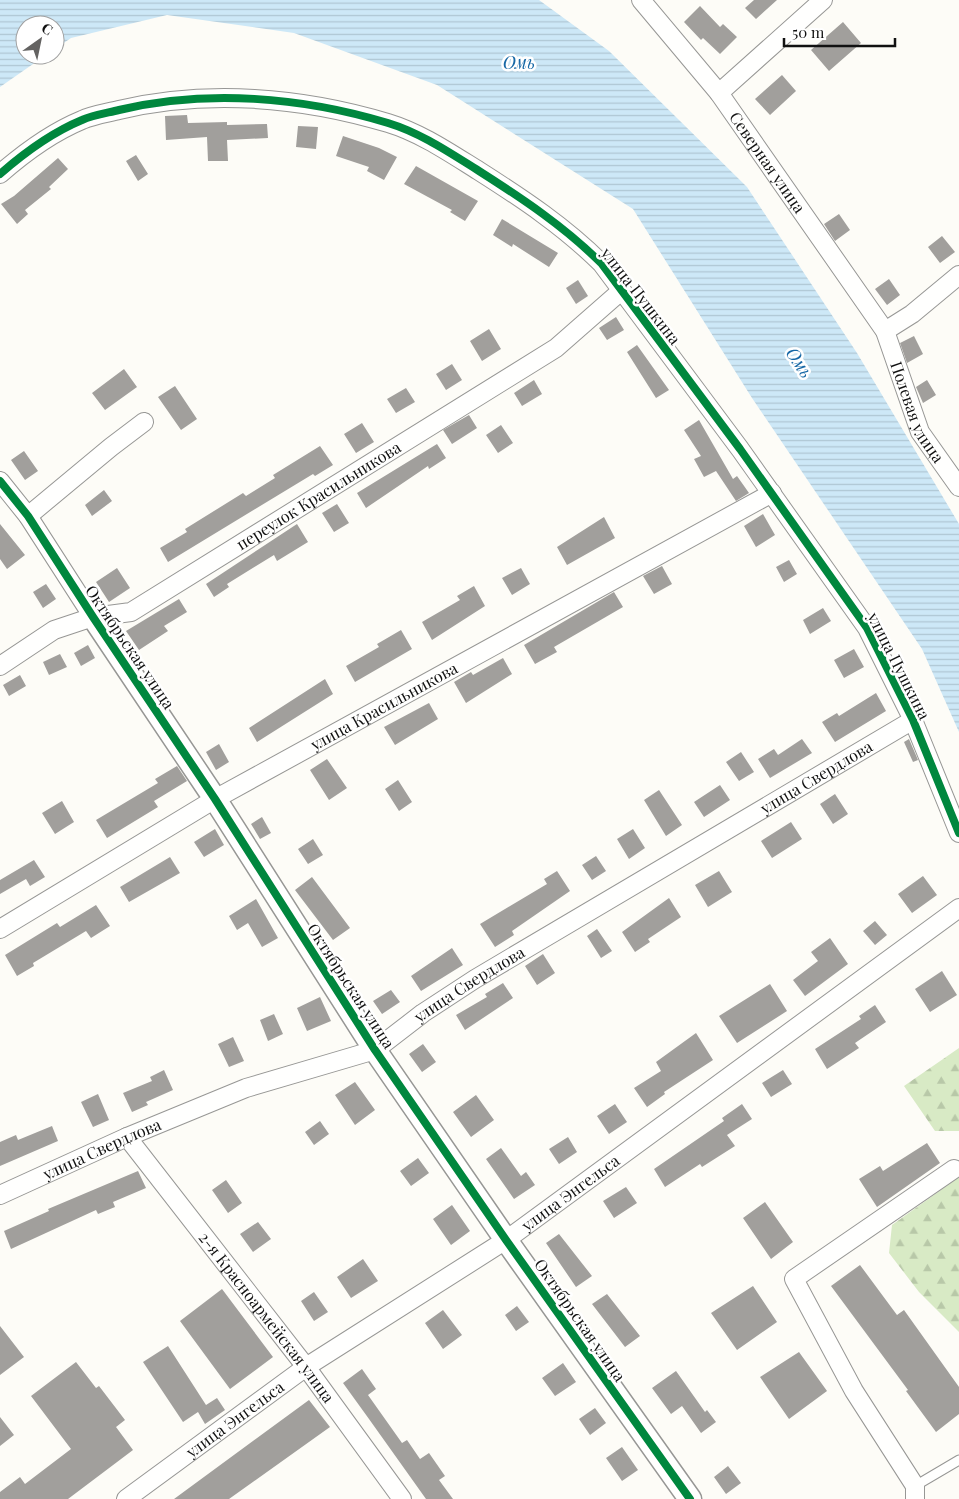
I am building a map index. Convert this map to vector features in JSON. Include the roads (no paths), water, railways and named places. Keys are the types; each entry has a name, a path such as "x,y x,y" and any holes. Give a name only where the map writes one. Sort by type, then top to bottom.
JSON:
{"street":[{"name":"Северная улица","path":"641,0 719,93 885,331"},
{"path":"719,93 823,0"},
{"name":"улица Пушкина","path":"0,174 44,141 83,119 128,108 169,101 216,97 272,100 329,110 389,124 421,137 452,154 544,213 602,264 772,493 867,628 913,720 959,833"},
{"path":"885,331 912,314 959,275"},
{"name":"переулок Красильникова","path":"0,666 54,630 93,617 131,612 556,348 621,291"},
{"name":"Полевая улица","path":"885,331 920,432 959,487"},
{"path":"28,516 144,422"},
{"name":"Октябрьская улица","path":"0,481 28,516 215,799 375,1050 506,1240 690,1499"},
{"name":"улица Красильникова","path":"0,929 215,799 772,493"},
{"name":"улица Свердлова","path":"0,1194 127,1137 246,1088 375,1050 423,1013 475,979 913,720"},
{"name":"улица Энгельса","path":"126,1499 306,1368 506,1240 959,908"},
{"name":"2-я Красноармейская улица","path":"127,1137 306,1368 402,1499"},
{"path":"915,1493 854,1391 794,1279 954,1169"}],"lane":[{"path":"915,1493 959,1460"}],"water":[{"name":"Омь","path":"0,0 539,0 609,51 747,187 857,353 959,524 959,732 922,649 752,398 633,209 437,85 294,33 167,15 71,38 65,42 65,15 15,15 15,65 32,65 0,87"}]}
